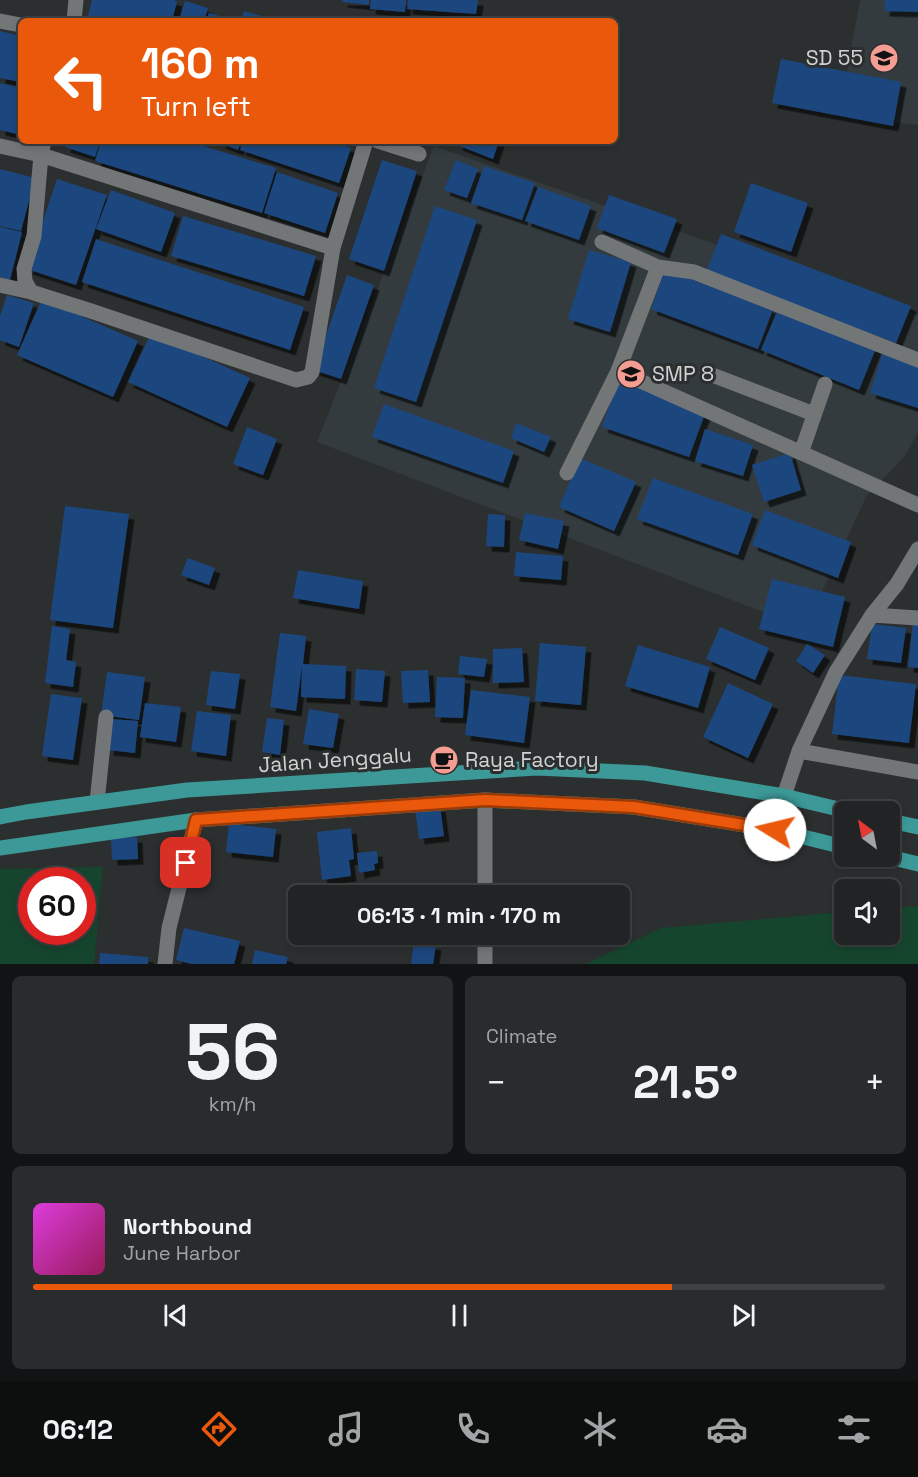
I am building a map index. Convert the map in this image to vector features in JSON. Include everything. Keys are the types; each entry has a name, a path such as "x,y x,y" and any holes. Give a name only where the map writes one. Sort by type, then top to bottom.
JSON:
{"main road":[{"name":"Jalan Jenggalu","path":"0,817 187,790 537,768 645,773 784,796 834,808"},
{"path":"0,848 196,820 485,800 634,807 775,830 834,845"},
{"path":"900,823 918,827"},
{"path":"900,860 918,864"}],"street":[{"path":"74,18 76,0"},
{"path":"0,21 18,24"},
{"path":"0,285 31,292 296,380 302,379 312,372 333,248 365,144"},
{"path":"387,144 418,154"},
{"path":"0,146 43,148 333,248"},
{"path":"31,292 25,280 24,269 34,236 43,148"},
{"path":"602,242 658,267 694,272 918,360"},
{"path":"567,473 618,371 658,267"},
{"path":"618,371 918,505"},
{"path":"707,373 814,414"},
{"path":"801,453 825,384"},
{"path":"775,830 799,751 836,672 872,615 897,584 918,549"},
{"path":"872,615 918,618"},
{"path":"97,802 106,717"},
{"path":"799,751 918,772"},
{"path":"485,800 485,885"},
{"path":"165,964 169,928 196,820"},
{"path":"485,945 485,964"}],"shaded area":[{"name":"SD 55","path":"860,0 918,0 918,125 839,116"},
{"name":"SMP 8","path":"434,146 918,315 918,432 905,456 866,497 805,628 317,442"}],"green space":[{"path":"96,867 103,867 96,942"},
{"path":"0,869 18,869 18,945 96,945 94,964 0,964"},
{"path":"918,906 918,964 586,964 630,945 630,943 661,928 834,913 834,945 900,945 900,907"}],"building":[{"path":"92,0 177,1 173,18 88,18"},
{"path":"342,0 369,0 369,5 342,2"},
{"path":"371,0 406,0 405,12 370,9"},
{"path":"408,0 478,0 476,14 407,9"},
{"path":"885,0 918,0 918,12 884,11"},
{"path":"185,1 208,8 205,18 180,18"},
{"path":"244,11 268,18 242,18"},
{"path":"209,13 227,18 207,18"},
{"path":"0,31 18,35 18,81 0,78"},
{"path":"781,59 901,82 893,126 772,103"},
{"path":"0,83 18,87 18,134 0,130"},
{"path":"66,144 99,144 95,157 65,147"},
{"path":"100,144 197,144 276,168 262,213 95,161"},
{"path":"223,144 240,144 238,150"},
{"path":"242,144 338,144 351,148 339,183 240,150"},
{"path":"457,144 498,144 493,159"},
{"path":"382,160 417,171 384,271 349,259"},
{"path":"456,160 478,169 467,198 444,190"},
{"path":"484,166 535,183 522,220 471,203"},
{"path":"0,169 35,178 21,231 0,226"},
{"path":"277,172 338,193 325,233 264,213"},
{"path":"57,179 107,195 76,285 27,269"},
{"path":"751,183 808,203 791,252 734,232"},
{"path":"538,187 591,206 579,240 525,221"},
{"path":"111,190 175,213 161,252 96,229"},
{"path":"609,195 677,219 664,253 597,228"},
{"path":"435,206 477,220 416,402 374,388"},
{"path":"183,216 316,256 304,296 171,256"},
{"path":"0,227 22,232 10,280 0,277"},
{"path":"721,234 911,306 896,343 706,272"},
{"path":"96,239 304,307 290,350 82,282"},
{"path":"589,250 631,262 610,332 568,319"},
{"path":"665,270 773,309 758,349 651,309"},
{"path":"347,275 374,285 341,379 314,370"},
{"path":"7,295 34,303 19,347 0,340 0,316"},
{"path":"42,299 138,341 113,397 17,355"},
{"path":"778,309 876,348 859,390 761,350"},
{"path":"151,333 250,378 227,427 128,382"},
{"path":"883,352 918,363 918,408 870,393"},
{"path":"618,380 706,411 689,457 602,427"},
{"path":"384,404 514,451 503,483 372,437"},
{"path":"516,423 551,437 544,452 511,438"},
{"path":"247,427 277,439 263,475 233,464"},
{"path":"705,429 753,445 743,476 695,461"},
{"path":"790,453 801,490 764,502 752,465"},
{"path":"580,458 636,482 614,531 559,507"},
{"path":"653,478 753,514 738,555 637,519"},
{"path":"65,506 129,514 113,628 50,620"},
{"path":"765,510 851,542 838,578 752,545"},
{"path":"525,513 564,521 558,549 519,540"},
{"path":"488,514 505,515 504,547 486,546"},
{"path":"516,552 563,556 561,580 514,576"},
{"path":"188,558 215,568 209,585 181,575"},
{"path":"298,570 363,581 359,609 293,598"},
{"path":"772,579 845,597 833,647 759,629"},
{"path":"913,621 918,621 918,668 908,667"},
{"path":"872,624 906,628 901,663 867,659"},
{"path":"52,626 70,629 66,660 76,662 73,687 45,683"},
{"path":"720,627 769,648 755,680 706,659"},
{"path":"280,633 306,636 303,664 346,666 345,699 301,697 302,665 296,711 270,707"},
{"path":"540,643 586,647 581,705 535,701"},
{"path":"807,644 825,655 813,673 796,661"},
{"path":"638,645 710,667 698,708 625,686"},
{"path":"522,648 524,682 493,683 493,649"},
{"path":"460,656 487,659 484,677 458,674"},
{"path":"356,669 385,671 382,702 354,700"},
{"path":"428,670 430,702 403,703 401,671"},
{"path":"211,671 240,674 235,709 206,705"},
{"path":"107,672 145,677 139,720 101,715"},
{"path":"839,675 916,684 909,743 832,734"},
{"path":"437,677 465,678 463,718 435,717"},
{"path":"728,683 773,704 748,758 703,737"},
{"path":"471,690 530,697 524,743 465,735"},
{"path":"51,694 82,698 73,760 42,756"},
{"path":"145,703 181,707 176,742 140,737"},
{"path":"309,709 339,714 333,748 303,744"},
{"path":"197,711 231,715 226,756 191,751"},
{"path":"267,718 284,720 280,755 262,752"},
{"path":"111,719 138,721 135,753 108,750"},
{"path":"440,806 444,836 419,839 415,809"},
{"path":"229,824 276,829 273,857 226,852"},
{"path":"351,828 354,859 349,860 351,876 322,880 317,832"},
{"path":"137,837 138,859 112,860 111,838"},
{"path":"377,851 378,863 374,864 375,870 359,873 357,853"},
{"path":"184,928 240,941 234,964 192,964 176,960"},
{"path":"413,945 436,945 433,964 411,964"},
{"path":"255,950 288,957 286,964 252,964"},
{"path":"100,953 148,957 148,964 99,964"}],"place":[{"name":"SD 55","path":"884,58"},
{"name":"SMP 8","path":"631,374"},
{"name":"Raya Factory","path":"444,760"}],"route":[{"path":"186,863 196,820 485,800 634,807 775,830"}]}
